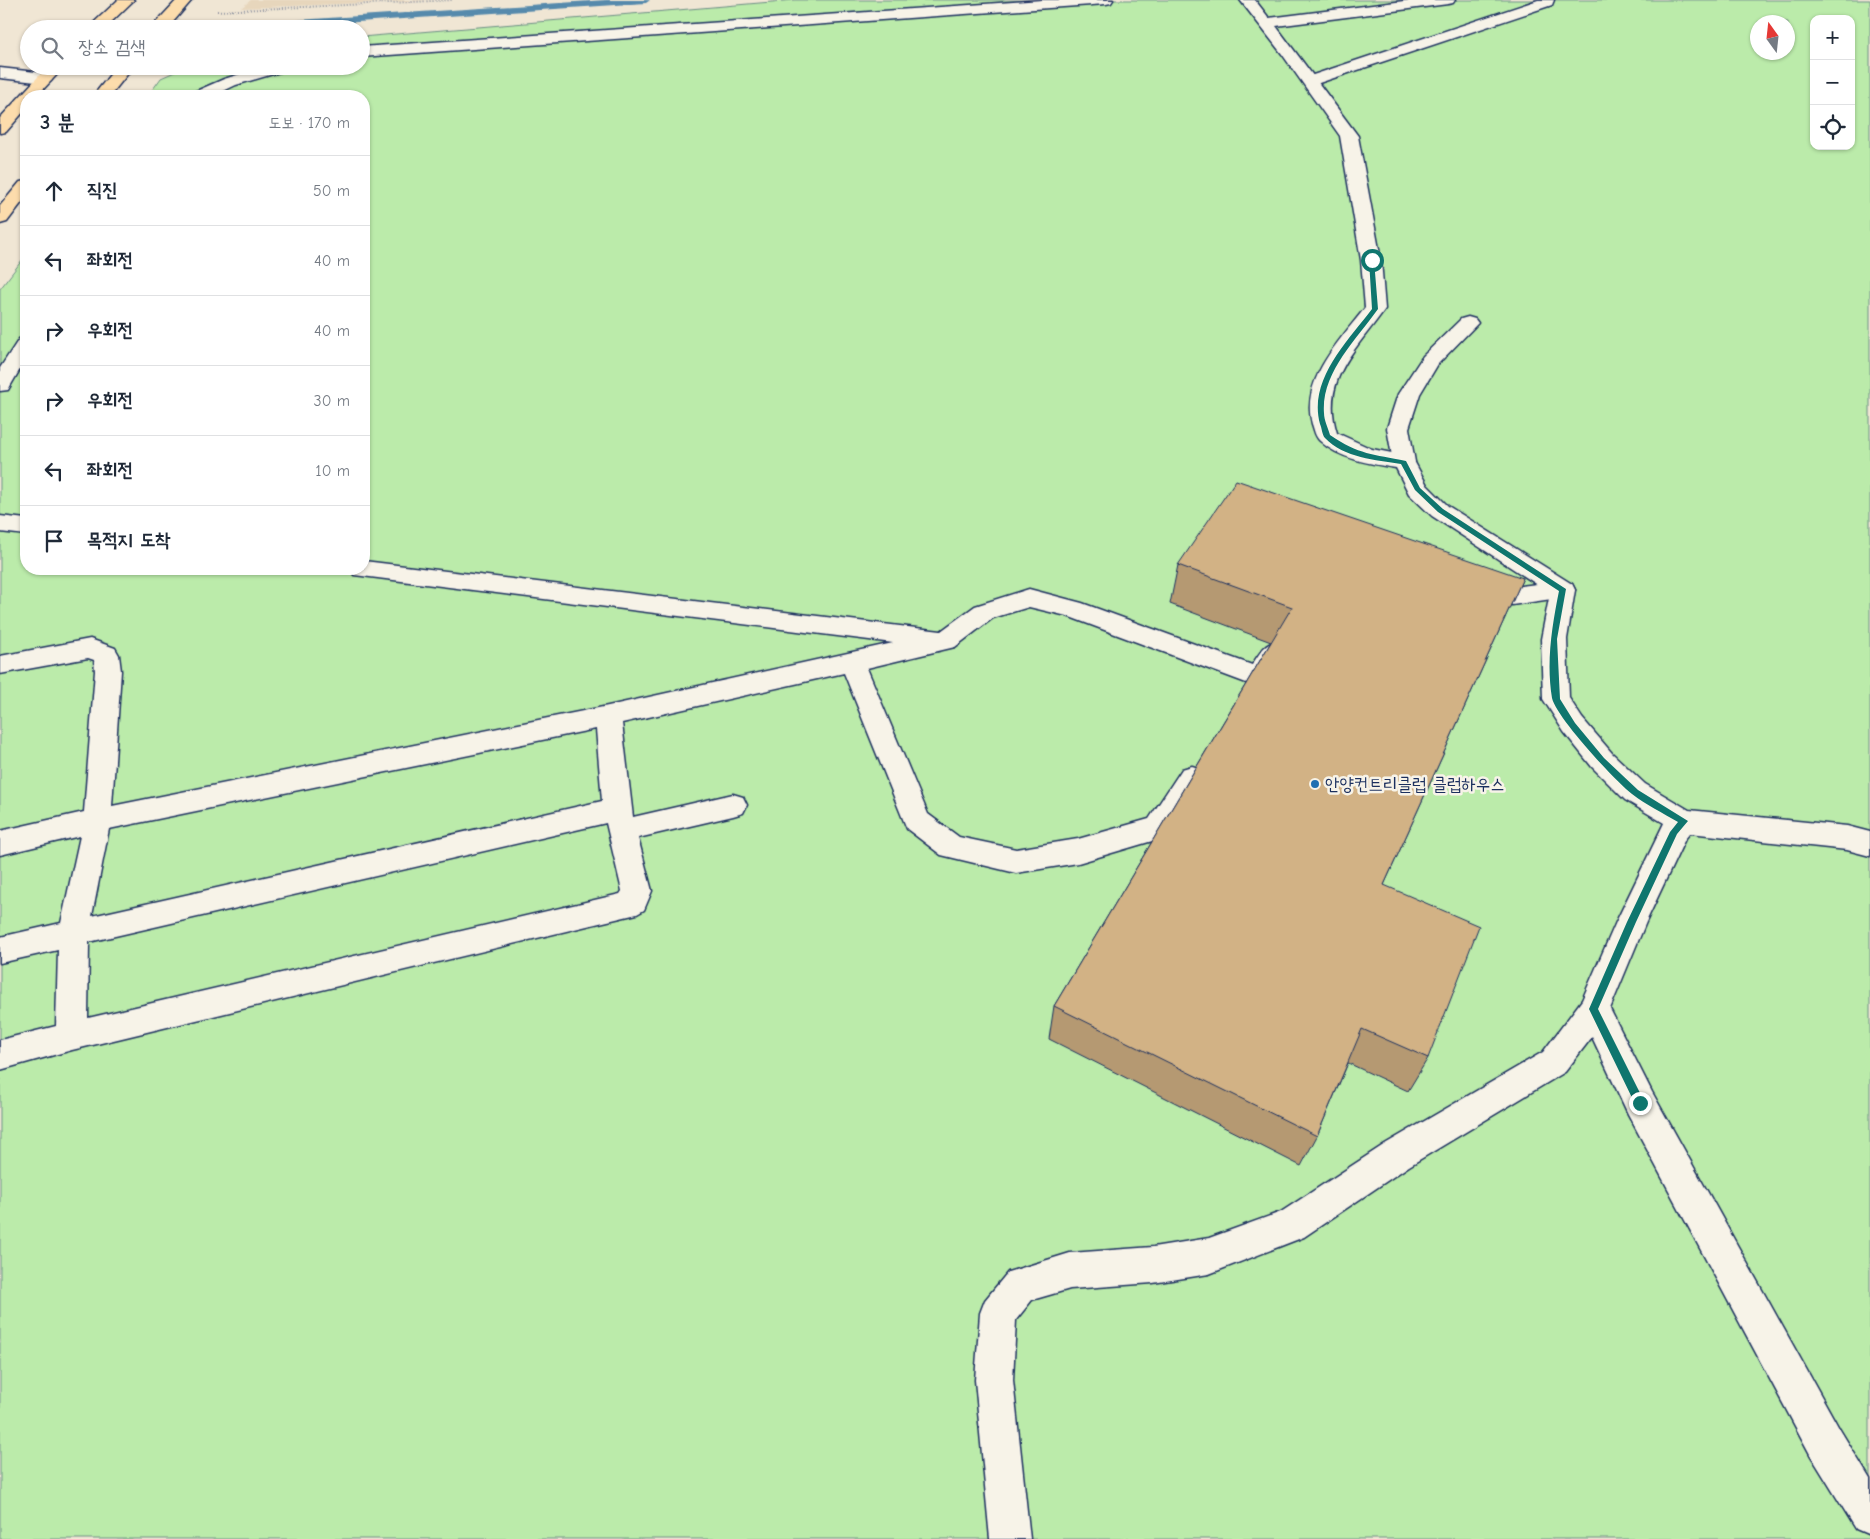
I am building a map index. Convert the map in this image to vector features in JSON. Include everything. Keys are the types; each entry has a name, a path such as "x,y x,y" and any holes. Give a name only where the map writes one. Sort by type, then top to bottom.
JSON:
{"main road":[{"path":"105,20 127,0"},
{"path":"165,20 185,0"},
{"path":"33,90 47,75"},
{"path":"106,90 118,75"},
{"path":"0,128 20,105"},
{"path":"0,218 20,193"}],"street":[{"path":"370,51 1106,0"},
{"path":"1247,0 1310,81 1349,136 1372,260 1375,309 1343,352 1324,384 1321,413 1327,436 1344,448 1367,457 1404,462"},
{"path":"1266,23 1448,0"},
{"path":"1310,81 1547,2 1547,0"},
{"path":"0,73 44,78"},
{"path":"213,90 230,82 254,75"},
{"path":"1468,323 1430,360 1409,394 1398,428 1404,462 1417,489 1440,511 1563,590"},
{"path":"0,385 20,353"},
{"path":"0,524 20,526"},
{"path":"370,570 946,641"},
{"path":"1455,580 1512,596 1563,590"},
{"path":"1563,590 1554,639 1556,699 1573,725 1602,760 1635,792 1684,821 1847,838 1870,844"},
{"path":"0,843 97,820 608,716 946,641 984,612 1029,598 1073,609 1257,677"},
{"path":"1242,700 1279,646"},
{"path":"0,665 90,648 106,655 108,671 97,820 74,933 72,1036"},
{"path":"852,662 918,821 951,847 1016,861 1078,851 1159,828 1206,756"},
{"path":"0,1055 72,1036 626,905 634,901 637,891 619,820 608,716"},
{"path":"0,950 619,820 733,805"},
{"path":"1010,1539 994,1380 998,1313 1021,1284 1070,1271 1153,1265 1209,1256 1292,1225 1397,1155 1554,1062 1594,1009 1670,840 1674,832 1684,821"},
{"path":"1594,1009 1640,1103 1825,1442 1870,1515"}],"path":[{"path":"172,12 454,0"}],"shaded area":[{"path":"251,0 431,0 241,8"}],"green space":[{"path":"795,0 1870,0 1870,1539 0,1539 0,289 20,263 20,575 370,575 370,90 152,90 161,78 168,75 370,75 370,36"}],"building":[{"name":"안양컨트리클럽 클럽하우스","path":"1236,480 1523,578 1384,885 1479,926 1428,1058 1362,1029 1317,1136 1054,1006 1292,607 1178,565"}],"waterway":[{"path":"343,20 646,0"}],"place":[{"name":"안양컨트리클럽 클럽하우스","path":"1315,784"}],"route":[{"path":"1372,260 1375,309 1343,352 1324,384 1321,413 1327,436 1344,448 1367,457 1404,462 1417,489 1440,511 1563,590 1554,639 1556,699 1573,725 1602,760 1635,792 1684,821 1674,832 1631,922 1594,1009 1640,1103"}]}
